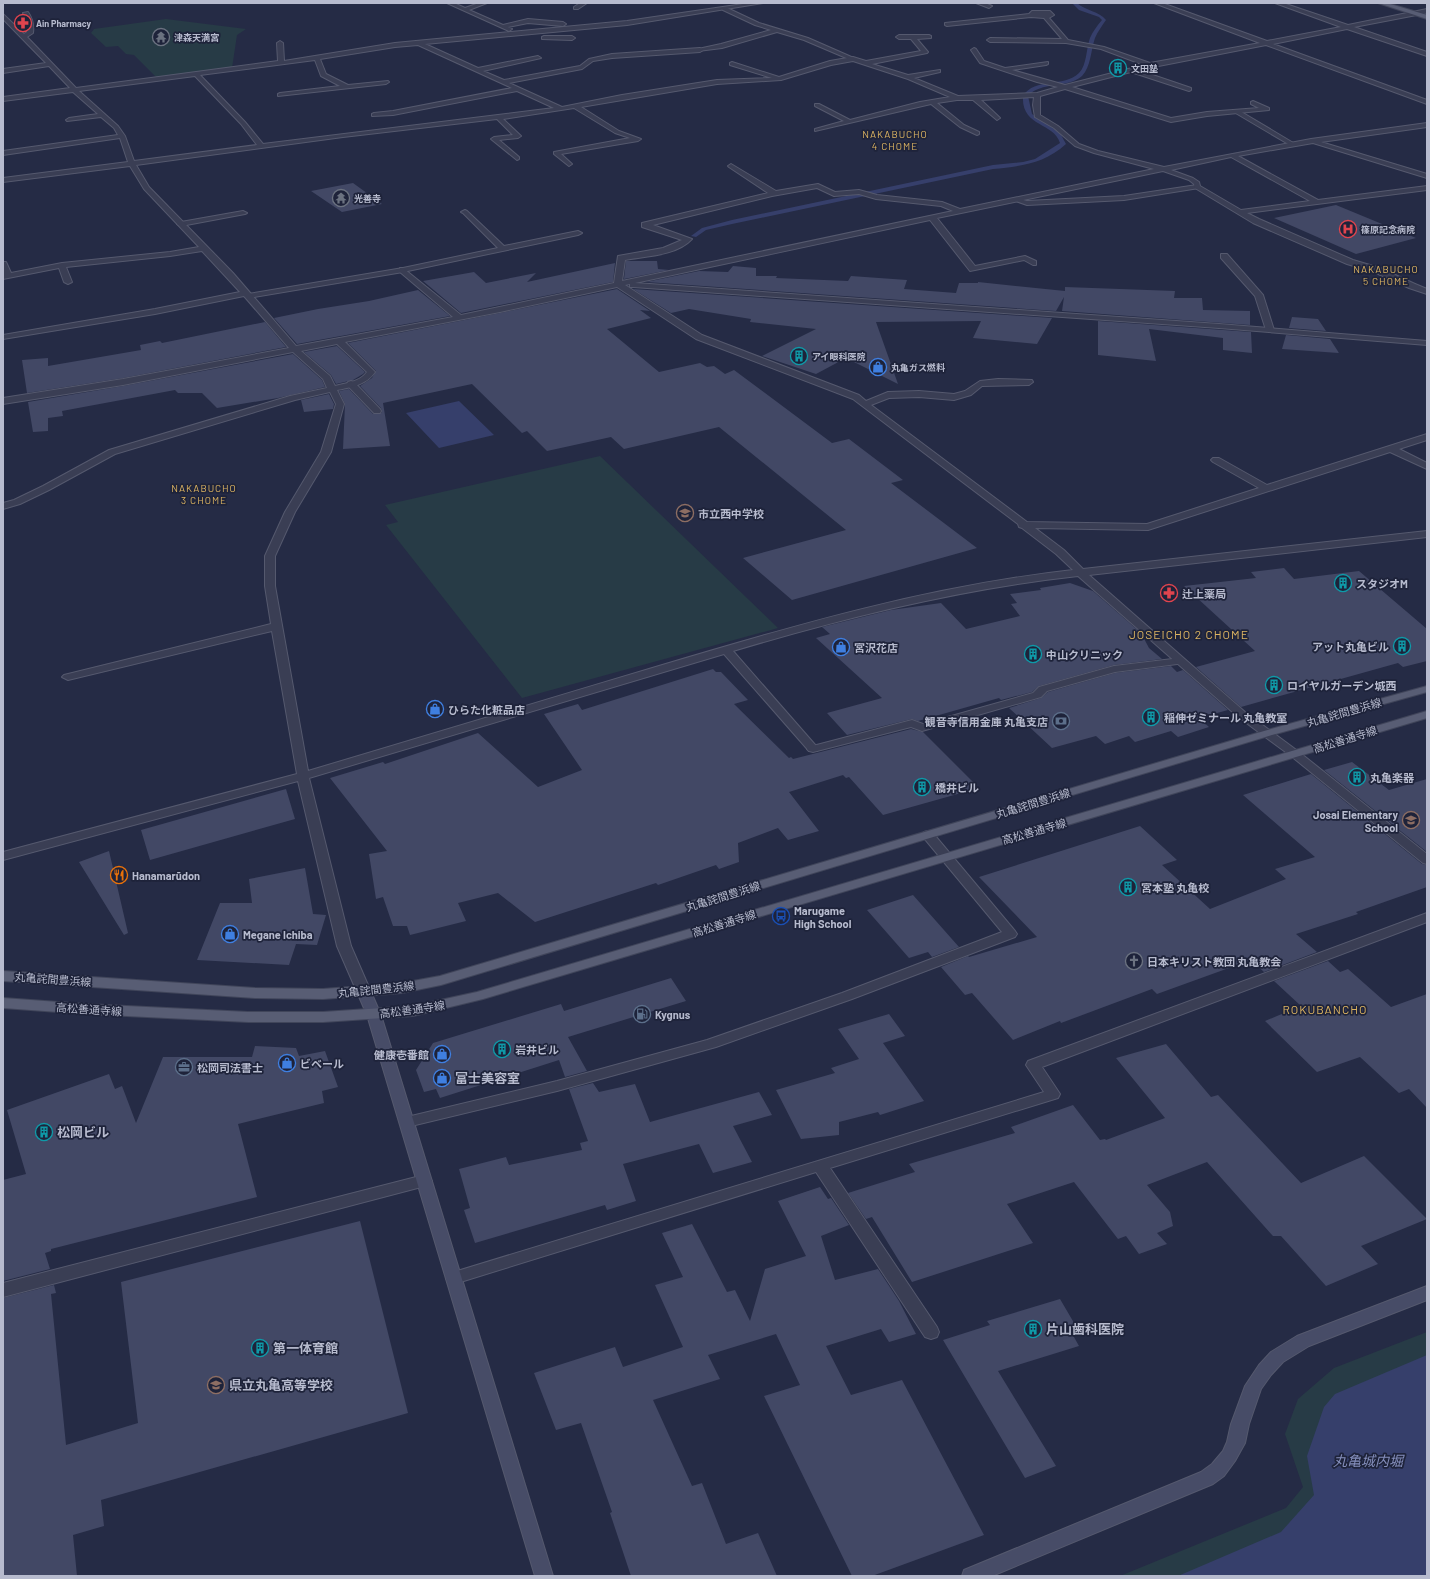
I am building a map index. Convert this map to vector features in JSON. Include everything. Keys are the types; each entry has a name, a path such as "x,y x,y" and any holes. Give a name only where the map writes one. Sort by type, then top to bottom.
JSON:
{"main road":[{"path":"1381,3 1427,17"},
{"name":"丸亀詫間豊浜線","path":"3,976 255,993 323,994 402,988 441,980 1268,733 1427,689"},
{"name":"高松善通寺線","path":"3,1003 86,1009 248,1017 323,1017 374,1015 414,1011 478,996 1427,714"}],"street":[{"path":"450,3 504,26 526,33"},
{"path":"466,9 484,3"},
{"path":"576,8 584,3"},
{"path":"3,99 197,75 418,42 604,25 724,10 737,5 760,3"},
{"path":"979,3 988,6"},
{"path":"1157,3 1427,102"},
{"path":"1278,3 1427,54"},
{"path":"724,10 758,24 778,29 853,59 908,77 957,98"},
{"path":"817,130 932,102 957,98 1035,95 1150,65 1192,59 1264,43 1427,11"},
{"path":"24,37 30,33 31,26 30,19 26,13"},
{"path":"947,24 1031,15 1046,17 1066,41"},
{"path":"3,16 75,90 116,127 122,136 132,164 146,188 204,248 293,348 327,378 340,404 326,452 290,512 270,556 270,586 303,776 344,946 374,1015 544,1576"},
{"path":"504,26 528,21 604,25"},
{"path":"504,82 582,67 591,60 650,53 700,50 722,46 778,29"},
{"path":"514,34 517,36 543,38 572,38"},
{"path":"899,37 929,37"},
{"path":"864,63 925,52 913,37"},
{"path":"990,40 1066,41 1099,48 1150,65"},
{"path":"418,42 561,109"},
{"path":"280,43 281,63"},
{"path":"644,46 650,53"},
{"path":"974,50 982,62 1004,70 1171,120 1207,114 1267,109 1253,103"},
{"path":"317,58 323,75 348,88"},
{"path":"478,70 538,58"},
{"path":"3,180 261,146 499,118 561,109 622,96 717,82 742,82 781,78 830,63 853,59"},
{"path":"1004,70 1046,63"},
{"path":"3,71 51,64"},
{"path":"732,64 781,78"},
{"path":"1132,70 1188,89"},
{"path":"908,77 938,71"},
{"path":"197,75 243,123 261,146"},
{"path":"280,95 348,88 386,82"},
{"path":"374,115 392,113 518,89"},
{"path":"1035,95 1037,116 1056,126 1077,145 1096,152 1162,169 1191,179 1197,183 1197,187"},
{"path":"975,98 997,118"},
{"path":"932,102 962,126 977,133"},
{"path":"817,105 850,122"},
{"path":"569,164 556,153 638,139 618,132 575,106"},
{"path":"1236,111 1292,144"},
{"path":"69,120 102,115"},
{"path":"499,118 518,136 494,139 517,158"},
{"path":"3,401 123,382 293,348 500,310 932,217 1232,155 1311,141 1427,125"},
{"path":"3,153 122,136"},
{"path":"1311,141 1427,176"},
{"path":"1232,155 1317,202"},
{"path":"731,166 775,194"},
{"path":"618,284 621,258 665,249 683,243 688,239 645,225 775,194 818,186 834,194 859,192 868,195 942,204 960,212"},
{"path":"1016,200 1027,203 1124,198 1197,187 1256,221 1350,262 1377,270 1427,292"},
{"path":"1240,212 1427,188"},
{"path":"1415,190 1427,196"},
{"path":"465,212 503,249"},
{"path":"181,224 243,213"},
{"path":"932,217 942,232 958,248 973,269 1025,258 1033,263"},
{"path":"3,337 136,316 247,295 403,270 578,233"},
{"path":"3,264 6,277 62,266 170,254 204,248"},
{"path":"1224,256 1259,295 1270,330"},
{"path":"62,266 68,282"},
{"path":"403,270 460,318"},
{"path":"618,284 1270,330 1427,343"},
{"path":"618,284 699,337 856,397 1060,552 1082,574 1241,714 1295,754 1427,860"},
{"path":"3,506 17,502 39,492 112,452 293,398 350,384 367,378 371,372 338,340"},
{"path":"865,404 888,395 919,394 954,397 968,393 980,384 998,382 1029,382"},
{"path":"350,384 377,411"},
{"path":"1022,524 1148,527 1427,437"},
{"path":"1391,449 1427,466"},
{"path":"1216,460 1267,489"},
{"path":"3,856 303,776 782,633 905,601 981,586 1049,576 1082,574 1427,534"},
{"path":"68,677 278,626"},
{"path":"726,650 814,749 912,723 922,728 1037,696 1043,689 1114,669 1181,661"},
{"path":"407,1122 557,1086 711,1044 854,993 1010,934 948,857 928,835"},
{"path":"454,1278 1052,1094 1033,1065 1427,917"},
{"path":"820,1166 931,1332"},
{"path":"3,1290 424,1181"},
{"path":"971,1576 1207,1478 1218,1470 1229,1456 1236,1443 1240,1424 1254,1386 1265,1370 1277,1357 1303,1341 1427,1293"}],"shaded area":[{"path":"166,19 246,29 237,35 232,68 157,78 134,55 126,54 118,46 106,47 91,33 94,29"},
{"path":"600,456 778,628 522,698 386,525 398,522 385,505"},
{"name":"丸亀城内堀","path":"1427,1332 1427,1576 1120,1576 1286,1508 1303,1487 1285,1434 1298,1399 1334,1368"}],"water":[{"path":"459,401 494,435 439,448 406,413"},
{"name":"丸亀城内堀","path":"1427,1355 1427,1576 1178,1576 1281,1532 1314,1495 1307,1456 1324,1407 1335,1394"}],"building":[{"name":"光善寺","path":"353,183 382,204 342,212 311,191"},
{"path":"1336,205 1416,238 1356,254 1274,218"},
{"path":"626,261 657,261 658,269 669,270 624,279"},
{"path":"615,263 613,282 461,313 423,281 474,272 486,283 536,273 527,282"},
{"path":"733,266 756,268 756,276 848,281 851,276 907,280 904,289 956,293 959,283 978,282 1065,291 1065,287 1175,291 1174,298 1202,298 1203,310 1250,311 1250,325 1062,311 1064,297 1056,311 646,282 699,271 728,272"},
{"path":"617,289 650,311 640,310 651,318 607,329 659,372 700,363 707,367 714,366 725,374 734,370 832,443 849,439 903,480 891,483 977,548 792,600 743,558 846,530 719,427 624,449 611,437 547,451 527,431 522,433 472,384 383,403 390,446 343,449 345,404 339,391 349,389 373,414 380,414 382,412 381,408 360,386 372,378 376,371 348,343"},
{"path":"633,289 1052,318 1037,344 973,338 981,321 876,322 898,384 846,358 816,374 762,356 816,329 750,322 751,319 689,309 671,313"},
{"path":"418,290 450,316 297,344 274,318 369,301"},
{"path":"1292,317 1318,319 1326,331 1289,328"},
{"path":"1098,321 1251,332 1252,353 1223,350 1223,338 1149,329 1156,361 1098,355"},
{"path":"265,322 286,347 123,378 27,393 22,360 48,358 48,366 141,350 140,345 160,341 162,343"},
{"path":"1286,335 1330,339 1339,353 1282,349"},
{"path":"337,346 365,372 363,374 353,380 336,384 331,375 304,352"},
{"path":"293,354 322,380 325,387 278,398 217,408 202,393 178,393 175,390 62,411 63,416 48,418 48,431 33,432 28,402"},
{"path":"329,394 334,404 333,409 304,412 301,400"},
{"path":"1284,568 1294,579 1359,571 1427,629 1427,661 1403,667 1398,663 1241,707 1196,667 1255,651 1184,586 1256,578 1251,572"},
{"path":"1070,583 1093,591 1141,633 1149,648 1162,659 1114,665 1039,686 1032,692 1001,700 999,698 918,721 912,719 847,735 827,713 882,698 816,638 830,634 822,627 891,610 941,603 966,629 1020,616 1011,604 1017,603 1010,594 1041,590 1040,588"},
{"path":"1171,666 1177,672 1183,670 1228,710 1199,718 1209,727 1178,737 1171,731 1135,742 1129,736 1105,744 1096,736 1052,748 1009,708 1041,698 1048,692 1115,673"},
{"path":"713,669 716,672 721,672 748,700 734,704 789,758 791,757 793,759 911,729 923,732 979,788 883,815 849,777 846,778 843,775 789,792 819,831 788,840 778,828 738,843 739,862 719,869 716,865 658,885 656,883 535,922 498,893 458,903 466,921 410,935 407,926 393,926 383,897 376,899 369,854 387,851 330,778 383,762 385,764 478,733 538,787 582,770 544,714 578,704 582,710"},
{"path":"1352,762 1389,790 1427,779 1427,852 1324,770"},
{"path":"1311,774 1422,864 1427,865 1427,887 1356,912 1358,914 1296,934 1317,952 1264,972 1251,960 1157,994 1152,989 1061,1023 1060,1021 1013,1040 972,993 965,995 941,967 968,956 969,957 1037,937 979,877 1140,826 1177,860 1162,865 1210,909 1286,879 1275,869 1315,857 1243,795"},
{"path":"286,789 295,819 150,860 141,830"},
{"path":"109,851 128,933 124,935 79,862"},
{"path":"305,868 313,914 326,915 317,945 296,944 289,965 197,960 220,903 252,903 249,879"},
{"path":"913,895 959,947 932,957 928,952 909,958 867,910"},
{"path":"1328,961 1340,972 1348,969 1391,1007 1427,994 1427,1108 1409,1089 1399,1093 1360,1057 1317,1072 1265,1021 1301,1006 1274,981"},
{"name":"岩井ビル","path":"671,978 686,1001 568,1037 587,1071 565,1077 559,1060 440,1098 436,1089 424,1092 416,1070 433,1043 561,1004 564,1011"},
{"path":"889,1014 905,1036 883,1043 924,1101 880,1115 878,1112 839,1122 839,1135 801,1139 776,1090 835,1073 831,1068 859,1059 838,1029"},
{"path":"1166,1044 1211,1097 1218,1095 1301,1183 1364,1156 1427,1219 1361,1246 1378,1264 1326,1286 1281,1236 1273,1236 1207,1162 1147,1185 1170,1212 1173,1226 1157,1233 1167,1244 1139,1254 1126,1236 1118,1239 1074,1182 1007,1204 1033,1243 912,1282 872,1217 866,1219 848,1193 915,1172 909,1164 1015,1133 1011,1127 1073,1105 1100,1140 1106,1140 1165,1118 1116,1058"},
{"path":"255,1046 296,1048 299,1056 325,1051 338,1087 322,1091 324,1103 238,1124 257,1197 51,1249 51,1251 45,1253 50,1269 3,1281 3,1180 26,1174 7,1110 109,1074 115,1089 122,1086 136,1123 163,1057 252,1057"},
{"path":"593,1083 599,1092 635,1084 650,1122 759,1092 772,1115 733,1126 752,1162 713,1173 699,1144 623,1164 636,1201 607,1210 605,1205 475,1243 464,1210 470,1208 459,1169 506,1157 509,1165 582,1150 580,1143 588,1141 569,1089"},
{"path":"820,1187 828,1199 831,1198 849,1225 821,1236 835,1280 878,1269 899,1301 916,1334 889,1342 881,1329 826,1346 851,1395 902,1380 984,1535 872,1576 852,1576 764,1396 800,1385 776,1334 708,1355 720,1379 653,1400 692,1486 702,1483 726,1544 758,1533 777,1576 631,1576 610,1513 612,1512 581,1423 556,1430 534,1373 615,1347 623,1367 683,1347 655,1285 683,1277 662,1233 692,1224 727,1292 735,1290 750,1321 765,1269 806,1256 778,1201"},
{"name":"第一体育館","path":"360,1221 408,1413 101,1500 104,1526 73,1535 77,1576 3,1576 3,1298 54,1285 56,1293 51,1294 66,1445 138,1423 121,1282"},
{"path":"1060,1299 1077,1328 1070,1330 1079,1346 998,1371 1056,1466 1025,1478 943,1340 990,1325 987,1321"}],"waterway":[{"path":"694,236 704,229 732,222 993,167 1024,164 1037,160 1063,144 1058,134 1030,115 1025,96 1036,88 1067,81 1080,75 1084,67 1092,39 1104,20 1101,16 1081,9 1074,3"}],"place":[{"name":"Ain Pharmacy","path":"23,23"},
{"name":"津森天満宮","path":"161,37"},
{"name":"文田塾","path":"1118,68"},
{"name":"光善寺","path":"341,198"},
{"name":"篠原記念病院","path":"1348,229"},
{"name":"アイ眼科医院","path":"799,356"},
{"name":"丸亀ガス燃料","path":"878,367"},
{"name":"市立西中学校","path":"685,513"},
{"name":"スタジオM","path":"1343,583"},
{"name":"辻上薬局","path":"1169,593"},
{"name":"アット丸亀ビル","path":"1402,646"},
{"name":"宮沢花店","path":"841,647"},
{"name":"中山クリニック","path":"1033,654"},
{"name":"ロイヤルガーデン城西","path":"1274,685"},
{"name":"ひらた化粧品店","path":"435,709"},
{"name":"稲伸ゼミナール 丸亀教室","path":"1151,717"},
{"name":"観音寺信用金庫 丸亀支店","path":"1061,721"},
{"name":"丸亀楽器","path":"1357,777"},
{"name":"橋井ビル","path":"922,787"},
{"name":"Josai Elementary School","path":"1411,820"},
{"name":"Hanamarūdon","path":"119,875"},
{"name":"宮本塾 丸亀校","path":"1128,887"},
{"name":"Marugame High School","path":"781,916"},
{"name":"Megane Ichiba","path":"230,934"},
{"name":"日本キリスト教団 丸亀教会","path":"1134,961"},
{"name":"Kygnus","path":"642,1014"},
{"name":"岩井ビル","path":"502,1049"},
{"name":"健康壱番館","path":"442,1054"},
{"name":"ビベール","path":"287,1063"},
{"name":"松岡司法書士","path":"184,1067"},
{"name":"富士美容室","path":"442,1078"},
{"name":"松岡ビル","path":"44,1132"},
{"name":"片山歯科医院","path":"1033,1329"},
{"name":"第一体育館","path":"260,1348"},
{"name":"県立丸亀高等学校","path":"216,1385"}],"district":[{"name":"NAKABUCHO 4 CHOME","path":"895,140"},
{"name":"NAKABUCHO 5 CHOME","path":"1386,274"},
{"name":"NAKABUCHO 3 CHOME","path":"204,494"},
{"name":"JOSEICHO 2 CHOME","path":"1189,634"},
{"name":"ROKUBANCHO","path":"1325,1009"}]}
